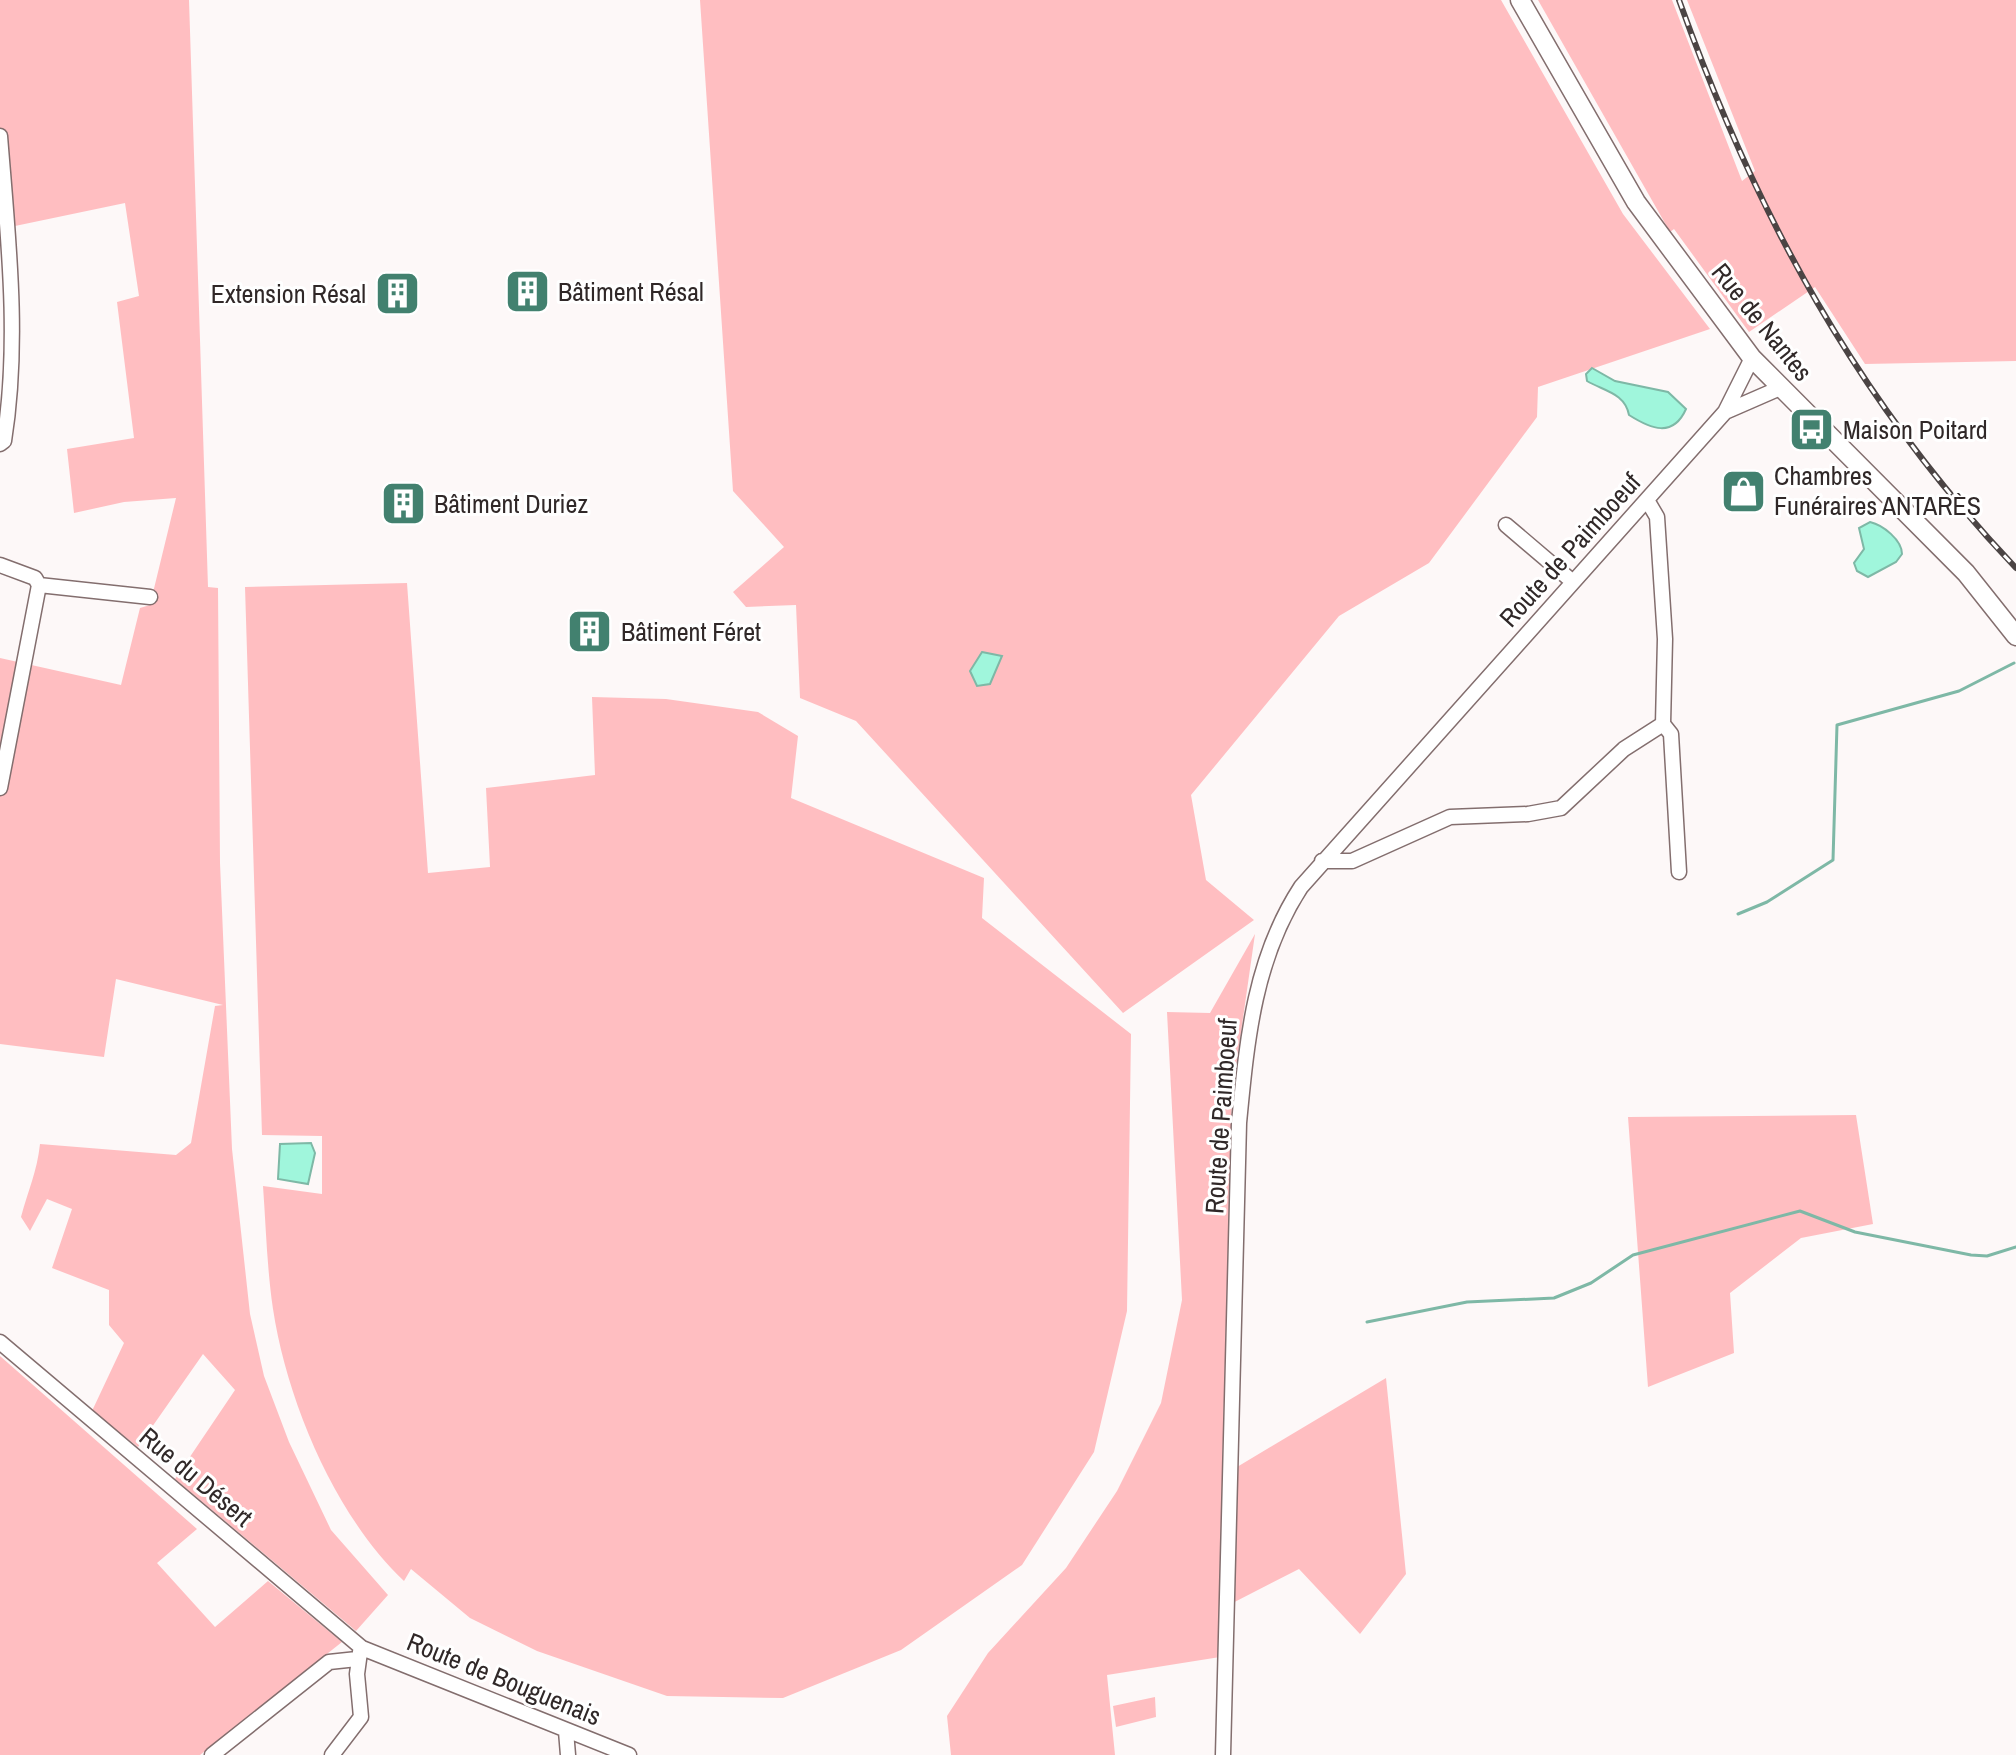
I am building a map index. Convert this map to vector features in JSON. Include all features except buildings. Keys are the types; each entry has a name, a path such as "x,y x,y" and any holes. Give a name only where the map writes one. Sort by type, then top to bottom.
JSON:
{"main road":[{"name":"Rue de Nantes","path":"1520,0 1636,202 1752,358 1966,573 2016,636"}],"street":[{"path":"0,136 10,259 11,361 10,404 4,441 0,444"},
{"name":"Route de Paimboeuf","path":"1223,1755 1239,1123 1248,1030 1264,963 1277,929 1301,887 1725,412 1752,358"},
{"name":"Route de Paimboeuf","path":"1725,412 1780,388"},
{"path":"1647,500 1655,512 1658,532 1665,639 1663,724 1671,734 1679,872"},
{"path":"1506,525 1573,582"},
{"path":"0,565 35,578 39,585 0,788"},
{"path":"39,585 150,597"},
{"path":"1322,861 1352,861 1450,817 1528,814 1561,808 1624,749 1663,724"},
{"name":"Rue du Désert","path":"0,1342 359,1654"},
{"path":"212,1755 329,1662 359,1654 361,1717 332,1755"},
{"name":"Route de Bouguenais","path":"359,1654 629,1755"},
{"path":"566,1731 568,1755"}],"shaded area":[{"path":"0,0 189,0 208,587 218,588 220,863 232,1149 250,1314 264,1376 289,1442 331,1530 388,1595 356,1631 175,1479 235,1390 203,1354 138,1447 92,1411 124,1343 109,1325 109,1290 52,1268 72,1209 47,1199 30,1231 21,1217 40,1144 176,1155 191,1143 215,1006 223,1005 116,979 104,1057 0,1044 0,658 121,685 140,608 150,605 176,498 124,502 74,513 67,449 134,438 117,302 139,296 125,203 15,226 0,221"},
{"path":"700,0 1501,0 1623,214 1710,329 1538,387 1537,417 1429,563 1339,616 1191,795 1206,880 1254,920 1123,1013 856,721 800,698 796,605 746,607 733,592 784,547 733,491"},
{"path":"1538,0 1672,0 1742,181 1755,171 1687,0 2016,0 2016,361 1865,364 1815,287 1749,332 1674,229 1670,232"},
{"path":"1592,368 1615,381 1668,392 1686,409 1675,424 1668,427 1645,424 1629,415 1618,397 1587,381 1586,374"},
{"path":"1870,522 1891,534 1902,554 1896,562 1868,577 1857,571 1854,563 1864,549 1859,528"},
{"path":"407,583 428,873 490,867 486,788 595,775 592,697 666,699 758,712 798,736 791,798 984,878 982,918 1131,1034 1127,1311 1094,1452 1022,1565 901,1650 783,1698 667,1696 537,1651 470,1618 411,1569 404,1581 356,1524 336,1491 302,1418 273,1309 263,1186 322,1194 322,1136 262,1135 245,587"},
{"path":"982,652 1002,656 990,684 977,686 970,671"},
{"path":"1255,934 1232,1095 1222,1476 1386,1378 1406,1574 1360,1634 1299,1569 1219,1610 1220,1657 1107,1675 1115,1755 951,1755 947,1716 988,1653 1066,1568 1117,1491 1161,1403 1182,1300 1167,1012 1210,1013"},
{"path":"1856,1115 1873,1224 1801,1238 1730,1293 1734,1353 1648,1387 1628,1117"},
{"path":"311,1143 315,1153 308,1184 278,1179 280,1144"},
{"path":"0,1356 197,1529 157,1563 215,1627 268,1581 342,1642 200,1755 0,1755"},
{"path":"1155,1697 1156,1717 1116,1727 1113,1706"}],"waterway":[{"path":"1738,914 1767,902 1833,860 1837,725 1959,691 2014,663"},
{"path":"1367,1322 1467,1302 1554,1298 1591,1283 1633,1255 1800,1211 1855,1232 1971,1255 1987,1256 2016,1247"}],"railway":[{"path":"1679,0 1742,156 1817,302 1860,372 1908,439 1959,505 2016,568"}],"place":[{"name":"Bâtiment Résal","path":"527,292"},
{"name":"Extension Résal","path":"397,294"},
{"name":"Maison Poitard","path":"1812,430"},
{"name":"Chambres Funéraires ANTARÈS","path":"1743,491"},
{"name":"Bâtiment Duriez","path":"403,504"},
{"name":"Bâtiment Féret","path":"590,632"}]}
